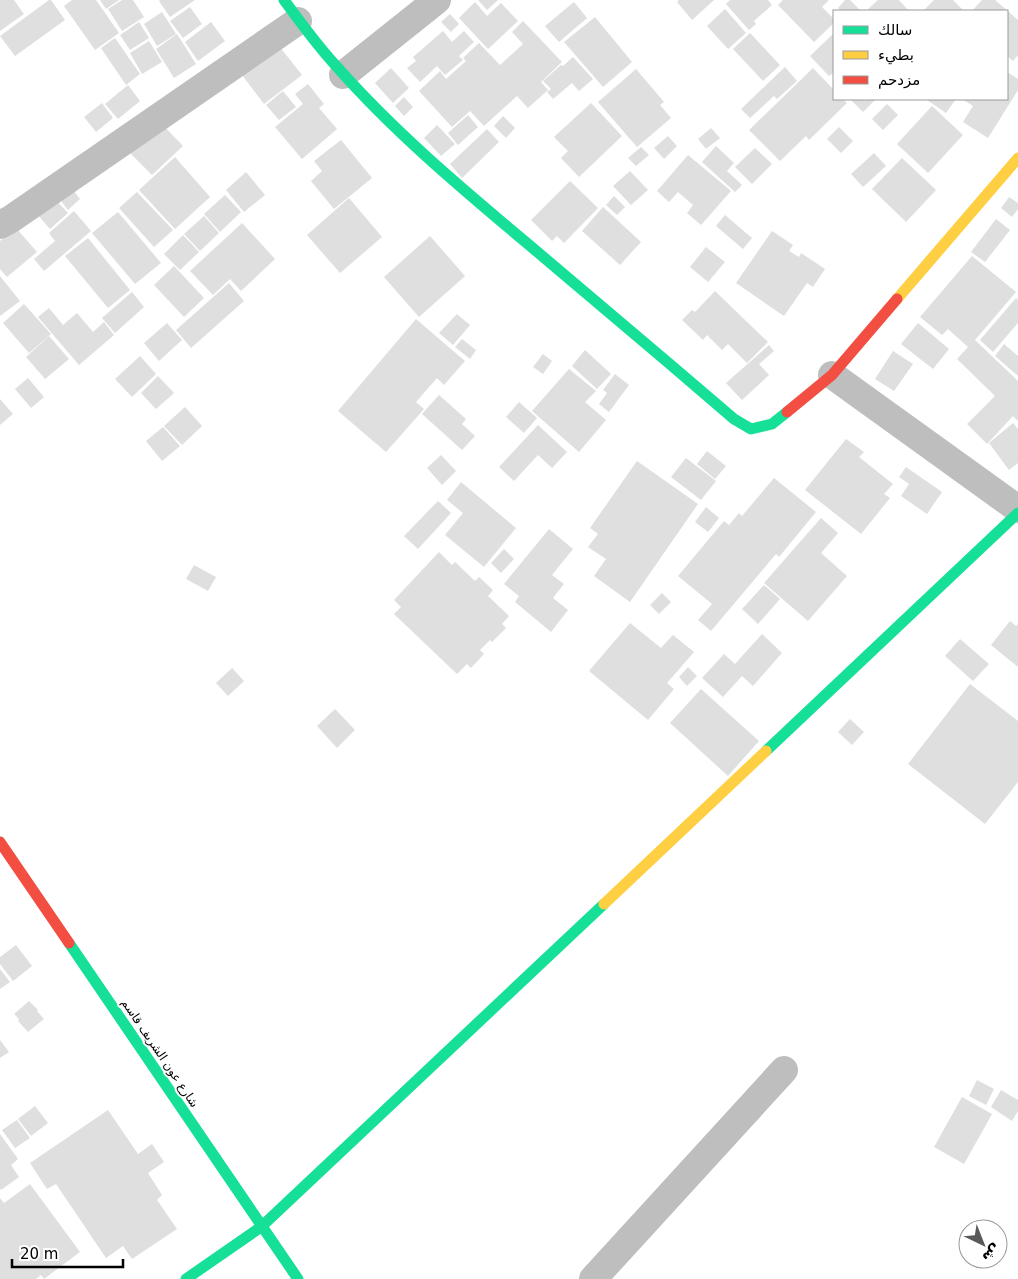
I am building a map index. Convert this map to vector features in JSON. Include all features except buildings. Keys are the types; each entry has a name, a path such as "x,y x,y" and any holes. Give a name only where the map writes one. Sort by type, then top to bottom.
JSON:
{"street":[{"path":"343,75 437,0"},
{"path":"4,216 291,10 343,75 412,144 734,419 751,429 772,424 832,375 1018,158"},
{"path":"832,375 1018,509"},
{"path":"186,1279 262,1227 1018,513"},
{"name":"شارع عون الشريف قاسم","path":"0,842 298,1279"},
{"path":"593,1279 784,1070"}],"traffic: fast":[{"path":"284,0 331,60 361,93 411,142 488,211 734,419 751,429 772,424 787,412"},
{"path":"766,751 1018,513"},
{"path":"186,1279 261,1227 604,904"},
{"path":"69,943 298,1279"}],"traffic: slow":[{"path":"897,299 1018,158"},
{"path":"604,904 766,751"}],"traffic: jam":[{"path":"787,412 832,375 897,299"},
{"path":"0,842 69,943"}]}
